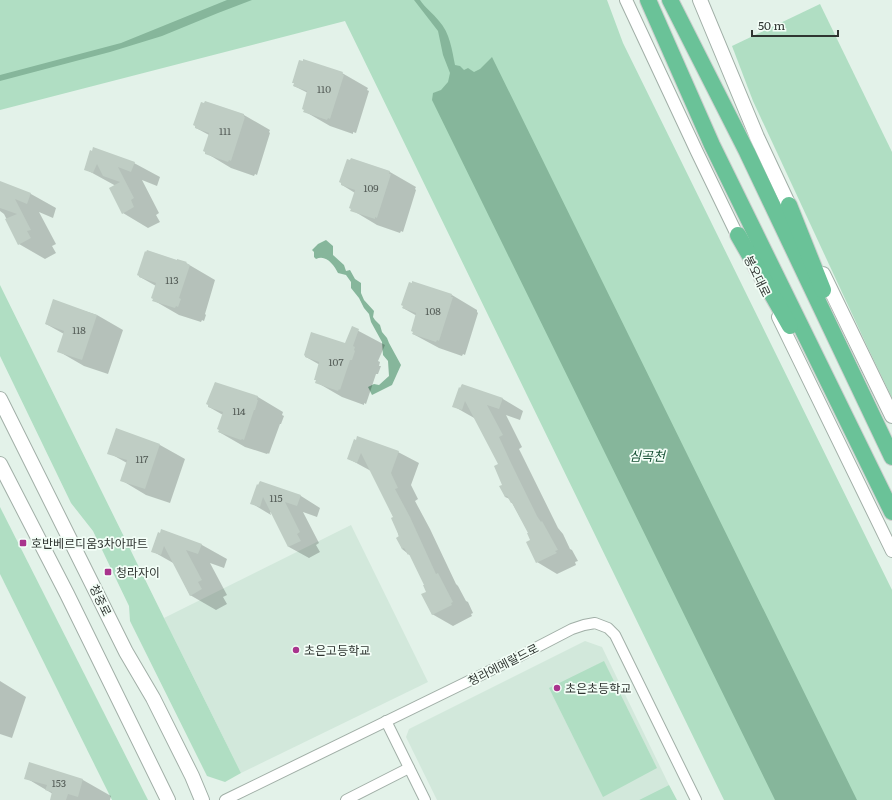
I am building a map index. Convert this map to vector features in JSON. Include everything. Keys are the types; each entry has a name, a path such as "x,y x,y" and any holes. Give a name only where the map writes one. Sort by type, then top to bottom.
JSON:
{"highway":[{"name":"봉오대로","path":"648,0 712,145 890,509"},
{"path":"670,0 750,159 892,457"},
{"path":"789,205 883,440"},
{"path":"738,235 862,450"}],"main road":[{"path":"700,0 757,137 892,416"},
{"name":"청중로","path":"0,399 126,652 153,698 202,800"},
{"path":"0,464 67,594 168,800"}],"street":[{"name":"봉오대로","path":"626,0 697,152 892,551"},
{"name":"청라에메랄드로","path":"225,800 520,656 572,629 584,625 595,624 608,628 615,636 696,800"},
{"path":"386,721 425,800"},
{"path":"346,800 409,768"}],"shaded area":[{"path":"0,0 607,0 623,43 892,590 892,800 724,800 345,21 0,110"},
{"path":"820,4 892,152 892,398 753,101 732,46"},
{"path":"0,285 241,773 225,782 207,776 130,621 129,606 93,531 71,503 0,356"},
{"path":"0,507 148,800 112,800 0,574"},
{"name":"초은고등학교","path":"351,525 428,682 241,773 164,618"},
{"name":"초은초등학교","path":"585,641 602,647 669,785 639,800 437,800 406,737 409,729"},
{"path":"604,661 657,768 603,797 549,688"},
{"path":"669,785 677,800 639,800"}],"water":[{"path":"227,0 252,0 162,36 110,52 0,81 0,75 121,43"},
{"name":"심곡천","path":"414,0 420,0 443,26 450,42 455,65 460,66 464,70 468,68 474,72 480,69 492,57 857,800 775,800 432,100 433,93 441,90 448,82 450,73 443,55 438,31"},
{"path":"326,240 333,246 333,255 344,265 346,271 350,270 355,279 361,283 361,293 364,300 374,311 373,317 380,325 382,332 387,338 401,365 392,385 372,395 368,387 374,384 379,385 389,376 388,361 383,355 382,342 371,322 369,314 351,288 351,282 346,275 338,273 329,261 323,258 316,259 314,257 314,252 312,250 318,244"}],"building":[{"path":"303,59 343,72 342,74 344,75 330,119 328,118 327,120 303,112 304,110 302,109 307,91 293,86 294,83 292,83 299,60 303,61"},
{"path":"205,101 244,114 245,117 231,161 229,160 228,162 205,154 203,151 209,133 195,128 193,125 201,102 204,103"},
{"path":"93,147 135,162 131,172 118,167 134,198 131,200 134,207 122,214 109,188 120,182 103,176 97,164 93,173 84,170 90,150 92,151"},
{"path":"351,158 390,171 389,174 391,174 377,218 375,217 375,219 350,211 351,209 349,208 355,190 341,185 339,182 347,159 350,160"},
{"path":"0,181 31,193 27,204 15,199 31,230 27,231 31,238 18,245 5,219 17,214 0,208"},
{"path":"147,250 187,262 186,263 190,265 179,298 181,299 178,307 176,306 175,308 152,301 153,299 151,298 156,283 137,275 145,251 146,252"},
{"path":"412,281 452,294 451,297 453,297 439,341 437,340 436,342 412,334 413,332 411,331 416,313 402,308 403,306 401,305 409,282 412,283"},
{"path":"53,299 97,315 82,360 57,352 64,331 45,324"},
{"path":"352,326 359,329 353,346 355,347 355,351 352,360 350,360 340,390 339,389 338,391 315,383 316,380 314,380 319,362 305,357 304,355 311,332 345,343"},
{"path":"215,382 258,396 255,410 244,440 218,432 219,430 217,429 223,412 208,407 206,404"},
{"path":"462,384 503,398 499,409 487,405 503,435 499,437 512,465 537,516 541,522 542,521 558,550 555,551 557,553 536,563 526,542 530,540 528,533 512,503 507,496 505,497 499,486 502,485 494,466 498,464 465,401 462,410 452,407 459,387 460,388"},
{"path":"116,428 160,444 145,489 120,481 127,460 107,454"},
{"path":"357,436 399,451 391,473 398,488 395,489 410,517 436,574 438,573 453,602 451,603 452,605 432,615 421,594 426,592 424,585 409,554 408,555 404,548 402,549 396,538 399,536 391,518 393,517 361,453 357,463 347,459 354,439 356,440"},
{"path":"260,481 301,495 297,506 285,502 300,532 297,534 301,541 288,547 263,497 260,507 250,504 257,484 258,485"},
{"path":"161,529 202,544 198,554 186,550 202,580 198,582 202,589 190,596 164,546 161,555 151,552 158,532 160,533"},
{"path":"29,762 83,779 78,797 68,794 66,800 50,800 52,792 45,790 47,785 24,779"}],"place":[{"name":"호반베르디움3차아파트","path":"23,543"},
{"name":"청라자이","path":"108,572"},
{"name":"초은고등학교","path":"296,650"},
{"name":"초은초등학교","path":"557,688"}]}
